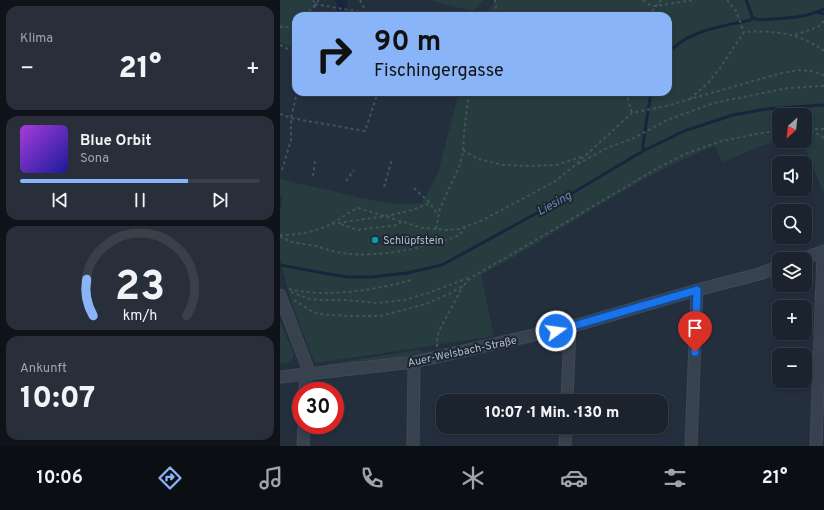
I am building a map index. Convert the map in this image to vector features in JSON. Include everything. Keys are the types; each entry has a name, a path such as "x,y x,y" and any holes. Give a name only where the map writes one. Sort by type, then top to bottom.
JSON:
{"street":[{"path":"812,255 824,251 816,446"},
{"name":"Auer-Welsbach-Straße","path":"280,377 414,362 570,327 772,269"},
{"path":"691,446 697,290"},
{"path":"283,291 306,366 306,382"},
{"path":"567,394 570,327"},
{"path":"413,446 414,362"},
{"path":"304,434 304,446"},
{"path":"565,446 566,434"}],"path":[{"path":"313,0 315,4 314,12"},
{"path":"308,12 319,0"},
{"path":"360,0 365,12"},
{"path":"495,0 496,12"},
{"path":"643,0 650,5 655,6 694,0"},
{"path":"651,12 661,0"},
{"path":"727,0 736,11 744,32"},
{"path":"315,4 356,12"},
{"path":"795,35 818,27 824,21"},
{"path":"280,26 292,27"},
{"path":"744,32 769,31 795,35 815,44 824,51"},
{"path":"690,100 708,83 720,68 744,32"},
{"path":"280,45 292,51"},
{"path":"280,235 290,235 316,230 332,224 348,212 358,208 401,222 436,229 448,230 465,227 481,221 554,182 573,167 632,113 690,100 778,74 798,70 811,71 824,75"},
{"path":"573,167 667,120 714,103 788,88 824,86"},
{"path":"282,170 291,140 291,118 297,96"},
{"path":"280,114 291,118 366,131 377,96"},
{"path":"436,229 438,215 459,167 463,150 469,96"},
{"path":"627,96 632,113"},
{"path":"812,129 824,129"},
{"path":"283,291 309,299 377,303 404,300 428,293 472,277 656,169 685,154 722,141 772,132"},
{"path":"812,132 824,138"},
{"path":"463,150 478,159 504,165 556,165 586,155"},
{"path":"384,187 392,159"},
{"path":"313,176 315,161"},
{"path":"346,181 354,170"},
{"path":"414,188 430,203 438,215"},
{"path":"337,224 351,220 383,216 412,210 430,203"},
{"path":"332,224 343,224 357,230 398,224 401,222"},
{"path":"280,235 289,241 348,254 360,254 408,250 450,239 461,233 465,227"},
{"path":"292,299 313,312 320,314 380,316 426,304 451,293 464,285 472,277"},
{"path":"283,291 339,292 390,286 412,280"},
{"path":"436,343 439,330 464,285"}],"green space":[{"path":"280,0 311,0 312,12 292,12 292,48 280,42"},
{"path":"428,0 484,0 472,11"},
{"path":"498,0 824,0 824,193 812,165 812,156 808,156 805,148 812,148 812,108 772,108 772,142 722,162 715,146 690,156 620,193 523,252 481,275 494,336 317,363 314,361 291,302 280,259 280,209 282,195 280,195 280,179 366,199 396,204 422,203 438,173 458,96 672,96 672,12 485,12"},
{"path":"280,322 294,354 291,360 287,363 280,364"},
{"path":"419,350 423,353 375,362 329,367 328,364"}],"water":[{"path":"335,0 347,0 348,12 337,12"}],"waterway":[{"path":"672,50 685,40 705,31 753,18 746,0"},
{"path":"753,18 759,20 792,18 808,15 824,9"},
{"path":"817,12 824,14"},
{"path":"643,151 650,96"},
{"name":"Liesing","path":"280,265 348,277 371,277 407,273 442,265 559,201 643,151 684,131 733,115 766,109 824,105"}],"place":[{"name":"Schlüpfstein","path":"375,240"}],"route":[{"path":"556,331 697,290 695,352"}]}
